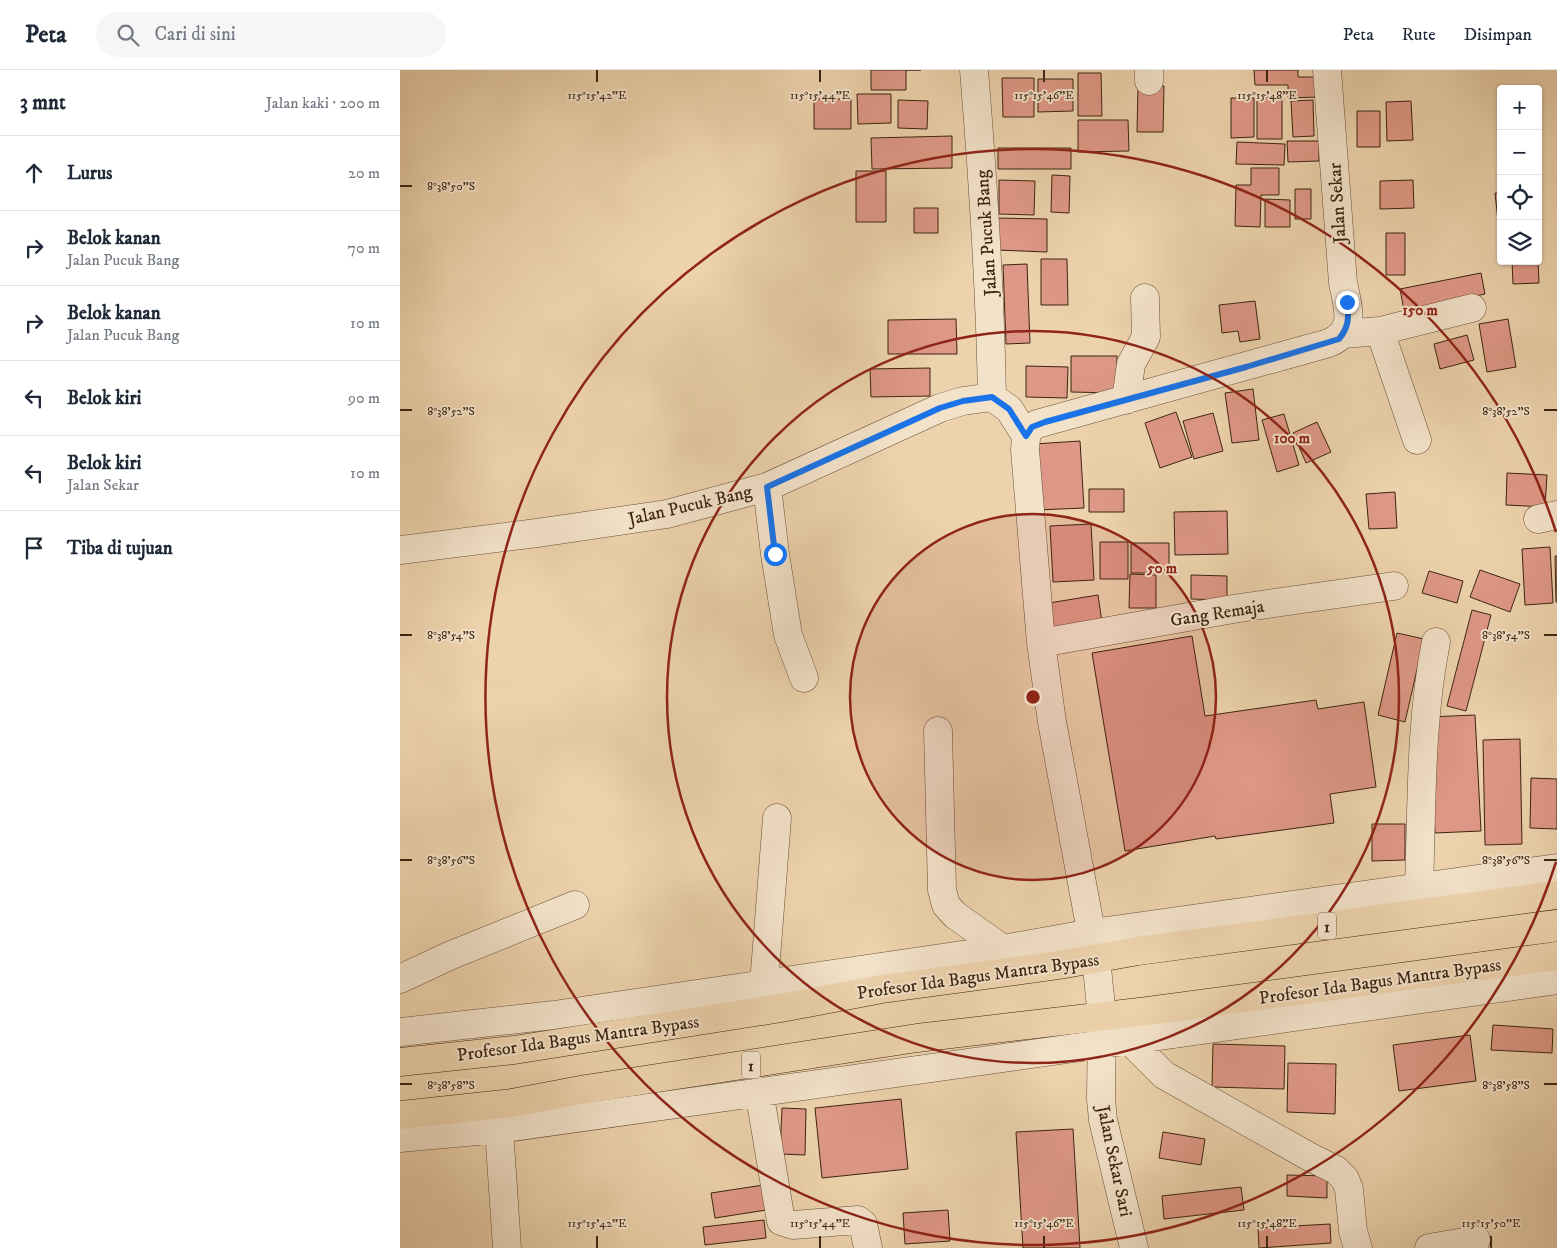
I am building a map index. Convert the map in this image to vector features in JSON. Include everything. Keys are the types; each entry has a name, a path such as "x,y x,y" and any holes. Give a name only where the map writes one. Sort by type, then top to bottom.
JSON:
{"highway":[{"name":"Profesor Ida Bagus Mantra Bypass","path":"400,1062 514,1050 781,1008 1094,946 1229,938 1557,895"},
{"name":"Profesor Ida Bagus Mantra Bypass","path":"400,1115 512,1103 586,1089 917,1038 1102,1016 1557,956"}],"street":[{"name":"Jalan Pucuk Bang","path":"400,550 537,534 667,514 767,487 940,408 963,401 992,397 991,322 974,70"},
{"name":"Jalan Sekar","path":"1327,70 1343,283 1349,316 1348,325 1343,334"},
{"path":"1126,400 1131,364 1146,337 1145,298"},
{"path":"1026,436 1028,431 1037,424 1328,343 1339,339 1343,334 1380,331 1472,308"},
{"path":"1380,331 1418,440"},
{"path":"992,397 1009,409 1026,436"},
{"name":"Jalan Sekar Sari","path":"1026,436 1025,450 1041,643 1052,722 1094,946 1102,1016 1101,1099 1103,1120 1134,1248"},
{"path":"767,487 775,554 788,634 804,678"},
{"name":"Gang Remaja","path":"1041,643 1233,609 1394,586"},
{"path":"1419,887 1426,699 1436,642"},
{"path":"938,731 942,890 946,905 955,915 1003,949"},
{"path":"764,984 777,818"},
{"path":"400,1032 554,1015 1003,949 1094,946 1419,887 1557,868"},
{"path":"400,979 449,956 575,905"},
{"path":"400,1138 499,1128 1557,980"},
{"path":"1129,1040 1164,1075 1336,1170 1345,1179 1349,1189 1353,1231 1358,1248"},
{"path":"759,1091 781,1221 794,1225 858,1220 863,1224 868,1248"},
{"path":"499,1128 506,1248"},
{"path":"1429,1248 1476,1240"}],"building":[{"path":"871,70 906,70 906,90 871,90"},
{"path":"1254,70 1298,70 1298,77 1319,77 1319,97 1288,98 1288,85 1255,85"},
{"path":"1078,73 1101,73 1102,116 1078,116"},
{"path":"1002,78 1034,78 1034,117 1003,117"},
{"path":"1038,79 1073,79 1073,111 1038,112"},
{"path":"1138,86 1164,86 1163,132 1137,132"},
{"path":"857,94 891,94 891,123 858,124"},
{"path":"1257,97 1282,97 1282,139 1257,139"},
{"path":"1231,98 1254,98 1254,137 1231,138"},
{"path":"814,99 851,99 851,129 814,129"},
{"path":"898,100 928,101 927,129 898,128"},
{"path":"1313,100 1314,136 1293,137 1291,101"},
{"path":"1411,101 1413,140 1387,141 1386,102"},
{"path":"1357,111 1380,111 1380,147 1357,147"},
{"path":"1078,120 1128,120 1129,151 1078,152"},
{"path":"952,136 952,168 872,169 871,138"},
{"path":"1287,141 1319,141 1319,161 1288,162"},
{"path":"1237,142 1285,144 1284,165 1236,164"},
{"path":"998,148 1071,148 1071,169 998,169"},
{"path":"1251,168 1279,168 1279,195 1261,195 1260,227 1235,226 1236,185 1251,185"},
{"path":"856,171 886,171 886,222 856,222"},
{"path":"1052,175 1070,176 1069,213 1051,212"},
{"path":"999,180 1035,181 1034,215 999,214"},
{"path":"1413,180 1414,208 1380,209 1380,181"},
{"path":"1295,189 1311,189 1311,219 1295,219"},
{"path":"1495,193 1497,193 1497,212"},
{"path":"1265,199 1290,200 1290,227 1265,227"},
{"path":"914,208 938,208 938,233 914,233"},
{"path":"997,218 1047,219 1047,252 996,250"},
{"path":"1386,233 1405,233 1405,275 1386,275"},
{"path":"1041,259 1067,259 1068,305 1041,305"},
{"path":"1027,264 1030,343 1006,344 1003,265"},
{"path":"1512,265 1538,265 1539,283 1513,284"},
{"path":"1481,273 1485,294 1404,310 1400,289"},
{"path":"1255,301 1260,339 1240,342 1238,331 1222,333 1219,305"},
{"path":"956,319 957,354 888,354 888,320"},
{"path":"1508,319 1516,367 1487,372 1479,324"},
{"path":"1467,335 1474,360 1440,369 1434,344"},
{"path":"1071,356 1117,356 1117,393 1071,392"},
{"path":"1026,366 1068,367 1067,398 1026,397"},
{"path":"930,368 930,396 871,397 870,369"},
{"path":"1253,389 1259,440 1232,443 1225,393"},
{"path":"1176,412 1192,457 1160,468 1145,423"},
{"path":"1213,413 1223,451 1194,459 1183,421"},
{"path":"1284,414 1299,465 1277,472 1262,420"},
{"path":"1317,422 1331,452 1306,463 1293,433"},
{"path":"1080,441 1084,508 1037,510 1034,444"},
{"path":"1507,473 1547,475 1545,507 1506,505"},
{"path":"1089,489 1124,489 1124,512 1089,512"},
{"path":"1395,492 1397,528 1369,529 1366,494"},
{"path":"1227,511 1228,554 1175,555 1174,512"},
{"path":"1091,524 1094,580 1053,582 1050,526"},
{"path":"1100,542 1128,542 1128,579 1100,579"},
{"path":"1131,543 1169,543 1169,573 1131,573"},
{"path":"1550,547 1553,603 1525,605 1522,549"},
{"path":"1555,556 1557,556 1557,602 1556,602"},
{"path":"1480,570 1520,584 1510,612 1470,597"},
{"path":"1429,571 1463,581 1457,603 1422,593"},
{"path":"1130,574 1156,575 1156,608 1129,608"},
{"path":"1191,575 1227,576 1227,600 1191,599"},
{"path":"1098,595 1102,622 1053,630 1049,603"},
{"path":"1472,610 1491,615 1466,711 1447,706"},
{"path":"1397,633 1424,639 1405,722 1378,715"},
{"path":"1192,636 1205,716 1316,700 1318,709 1364,702 1376,787 1330,794 1334,823 1216,839 1215,836 1125,851 1092,653"},
{"path":"1475,715 1481,831 1435,833 1429,717"},
{"path":"1520,739 1522,844 1485,845 1483,740"},
{"path":"1531,778 1557,779 1557,829 1530,828"},
{"path":"1372,824 1405,824 1405,860 1372,861"},
{"path":"1493,1025 1553,1029 1552,1053 1491,1050"},
{"path":"1470,1035 1476,1081 1399,1091 1393,1045"},
{"path":"1213,1044 1285,1046 1284,1089 1212,1087"},
{"path":"1288,1063 1336,1064 1335,1114 1287,1112"},
{"path":"901,1099 908,1169 822,1178 815,1108"},
{"path":"782,1108 806,1109 805,1155 780,1154"},
{"path":"1073,1129 1080,1248 1023,1248 1016,1132"},
{"path":"1163,1132 1205,1139 1201,1165 1159,1158"},
{"path":"1287,1175 1327,1176 1327,1198 1287,1196"},
{"path":"770,1184 773,1209 715,1218 711,1193"},
{"path":"1241,1187 1244,1210 1164,1219 1162,1196"},
{"path":"948,1210 950,1241 905,1244 903,1213"},
{"path":"764,1220 766,1238 705,1245 703,1227"},
{"path":"1330,1224 1331,1243 1259,1248 1258,1228"}],"route":[{"path":"775,554 767,487 940,408 963,401 992,397 1009,409 1026,436 1028,431 1037,424 1246,367 1339,339 1348,325 1347,302"}]}
